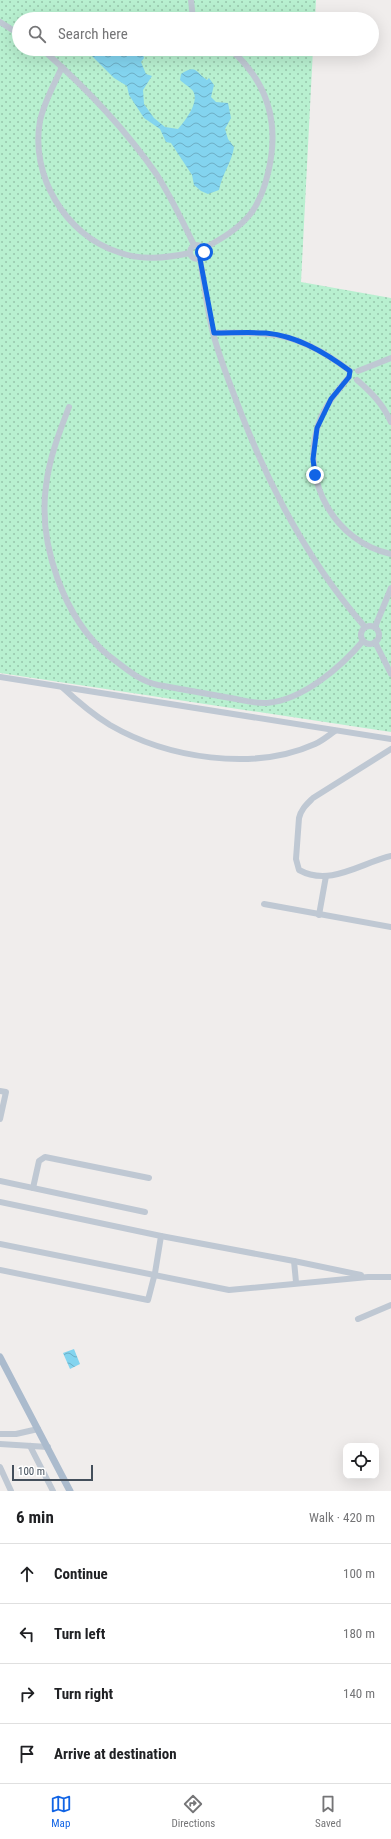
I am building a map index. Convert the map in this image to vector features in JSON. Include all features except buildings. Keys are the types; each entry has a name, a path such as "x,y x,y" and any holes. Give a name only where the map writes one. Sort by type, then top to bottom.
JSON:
{"main road":[{"path":"0,1357 70,1491"}],"street":[{"path":"191,0 192,12"},
{"path":"0,22 12,30"},
{"path":"50,56 102,105 144,158 157,176 194,245"},
{"path":"203,249 233,230 252,212 260,198 266,182 273,148 273,122 266,96 250,68 237,56"},
{"path":"62,67 48,96 40,121 39,137 42,170 56,202 78,229 95,241 117,252 155,258 190,254 194,258 200,259"},
{"path":"194,245 200,246 203,249"},
{"path":"190,254 190,250 194,245"},
{"path":"203,249 204,254 200,259 214,333 230,387 248,432 292,525 340,599 365,627"},
{"path":"214,333 267,334 298,341 330,356 350,374 352,380 357,380 377,398 391,422"},
{"path":"391,358 358,371 354,369 350,374 331,399 317,428 313,459 315,475 326,505 345,530 371,547 391,554"},
{"path":"357,380 360,376 358,371"},
{"path":"69,407 57,438 46,487 46,530 52,558 63,594 79,623 97,646 130,673 148,683 158,686 256,703 277,702 306,689 324,678 352,654 363,641"},
{"path":"375,627 391,588"},
{"path":"365,627 375,627"},
{"path":"365,627 361,634 363,641 367,644 375,642 379,634 375,627"},
{"path":"375,642 391,674"},
{"path":"0,677 391,739"},
{"path":"62,687 86,709 110,725 146,742 190,755 249,759 297,750 316,744 335,731"},
{"path":"391,749 313,798 301,811 296,844 296,865 299,870 307,874 326,876 348,872 391,856"},
{"path":"319,915 326,876"},
{"path":"264,904 391,927"},
{"path":"0,1091 6,1092 0,1119"},
{"path":"33,1188 39,1161 45,1157 149,1178"},
{"path":"0,1181 145,1212"},
{"path":"0,1202 368,1277"},
{"path":"0,1270 148,1300 155,1274 161,1236"},
{"path":"0,1244 229,1290 296,1282 368,1277 391,1277"},
{"path":"294,1261 296,1282"},
{"path":"358,1319 391,1305"},
{"path":"0,1434 16,1434 38,1429"},
{"path":"0,1444 48,1447"},
{"path":"30,1446 53,1491"},
{"path":"0,1467 11,1491"}],"green space":[{"path":"0,0 316,0 315,12 12,12 12,56 313,56 301,282 391,298 391,732 0,673"}],"water":[{"path":"92,56 144,56 144,58 141,62 146,74 152,76 143,90 144,104 154,118 165,127 178,129 191,111 195,100 193,91 180,80 181,74 193,69 207,80 209,78 214,85 211,97 216,102 228,103 231,118 225,129 228,139 234,147 219,190 208,194 201,191 194,185 192,175 171,143 166,142 160,129 144,118 129,95 127,86 114,78"},
{"path":"74,1349 80,1364 70,1369 63,1353"}],"route":[{"path":"204,252 200,259 214,333 267,334 298,341 330,356 350,371 349,377 331,399 317,428 313,459 315,475"}]}
